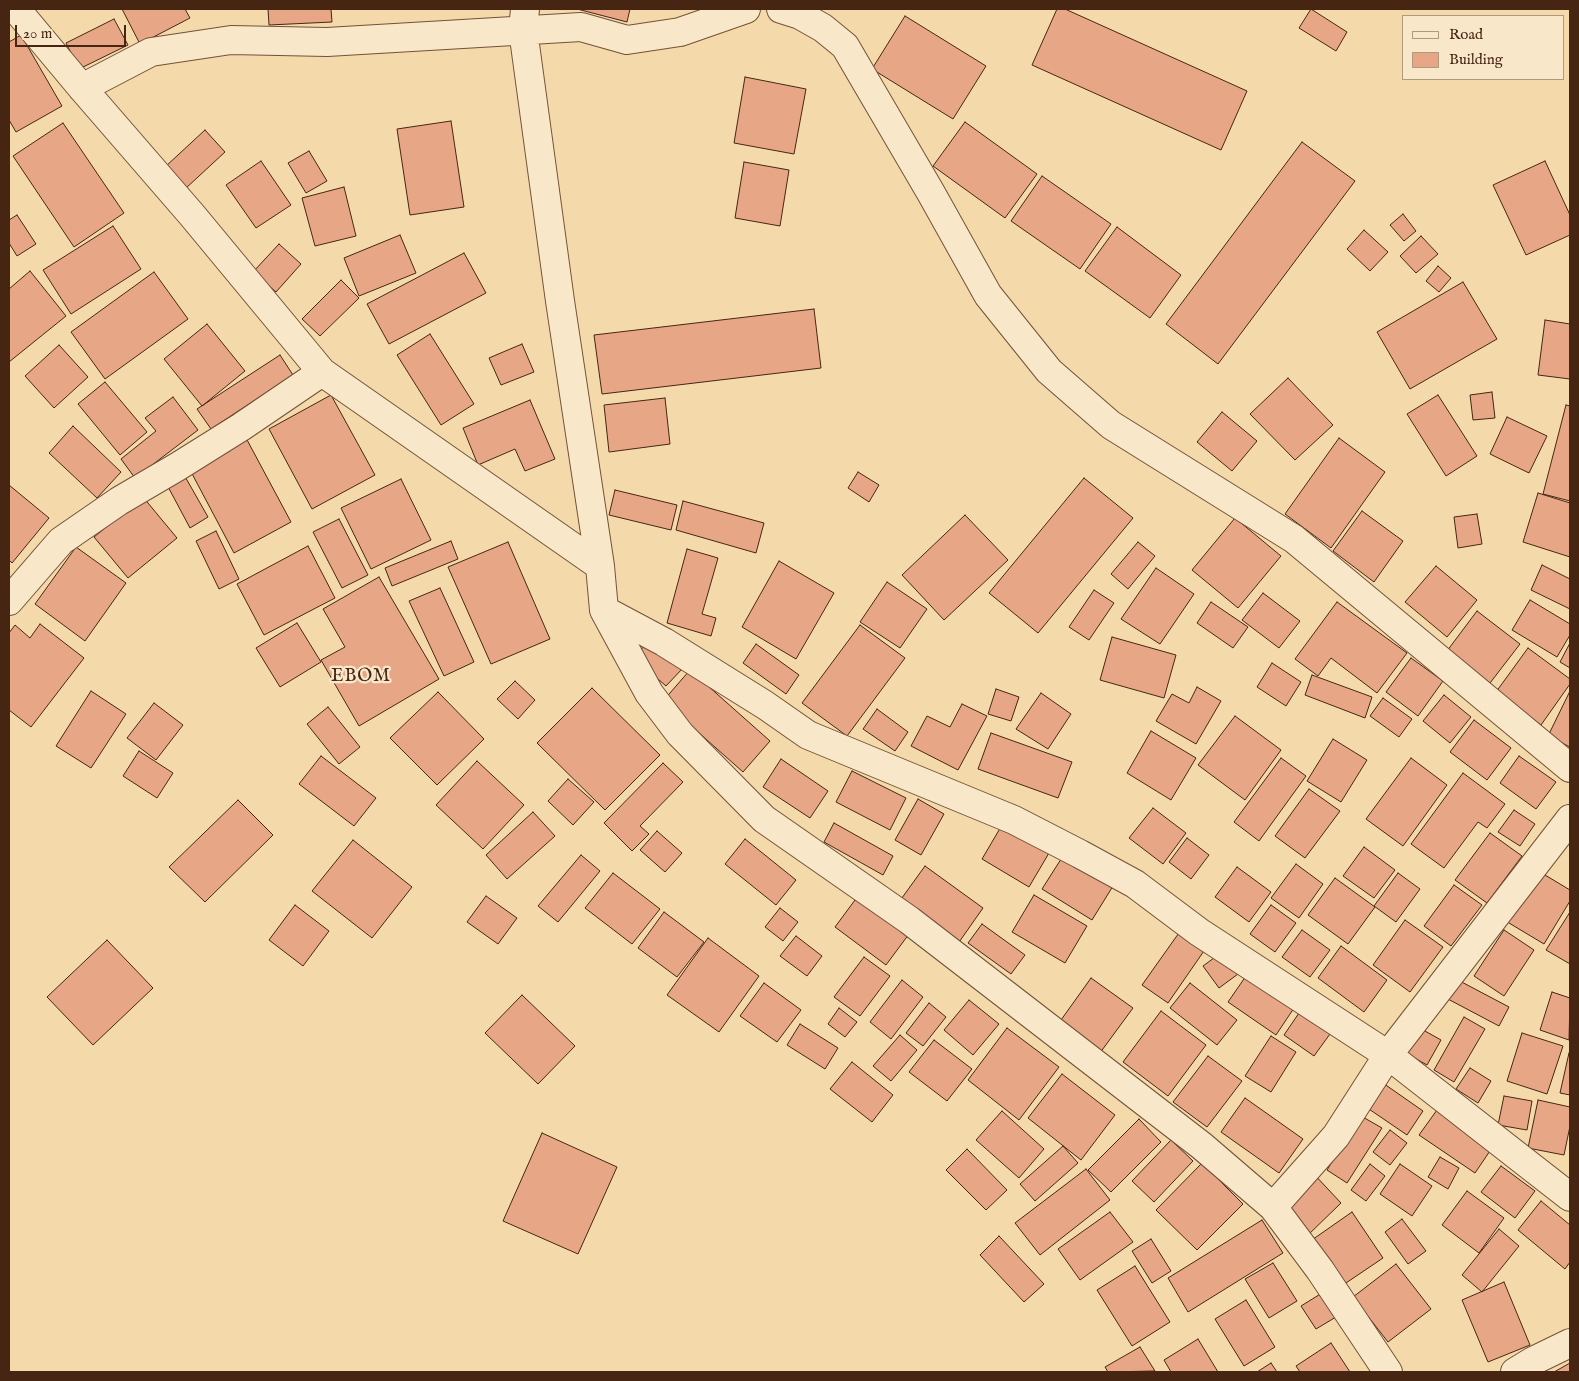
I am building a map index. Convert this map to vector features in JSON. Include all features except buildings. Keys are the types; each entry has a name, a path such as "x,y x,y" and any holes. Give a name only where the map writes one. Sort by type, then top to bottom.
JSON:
{"street":[{"path":"82,88 151,52 231,40 327,42 524,20 581,28 627,40 680,32 746,9"},
{"path":"782,9 800,15 823,28 845,46 988,295 1050,372 1110,425 1294,539 1570,768"},
{"path":"14,12 192,215 322,372 458,469 600,566"},
{"path":"524,20 562,310 600,566 604,610 649,693 680,734 764,819 909,920 1202,1146 1273,1207 1320,1270 1388,1372"},
{"path":"9,601 61,541 119,501 178,467 241,427 322,372"},
{"path":"604,610 664,642 765,705 808,735 1014,820 1135,884 1199,932 1388,1055 1570,1197"},
{"path":"1273,1207 1336,1136 1388,1055 1570,819"},
{"path":"1515,1372 1570,1343"}],"district":[{"name":"EBOM","path":"361,677"}]}
